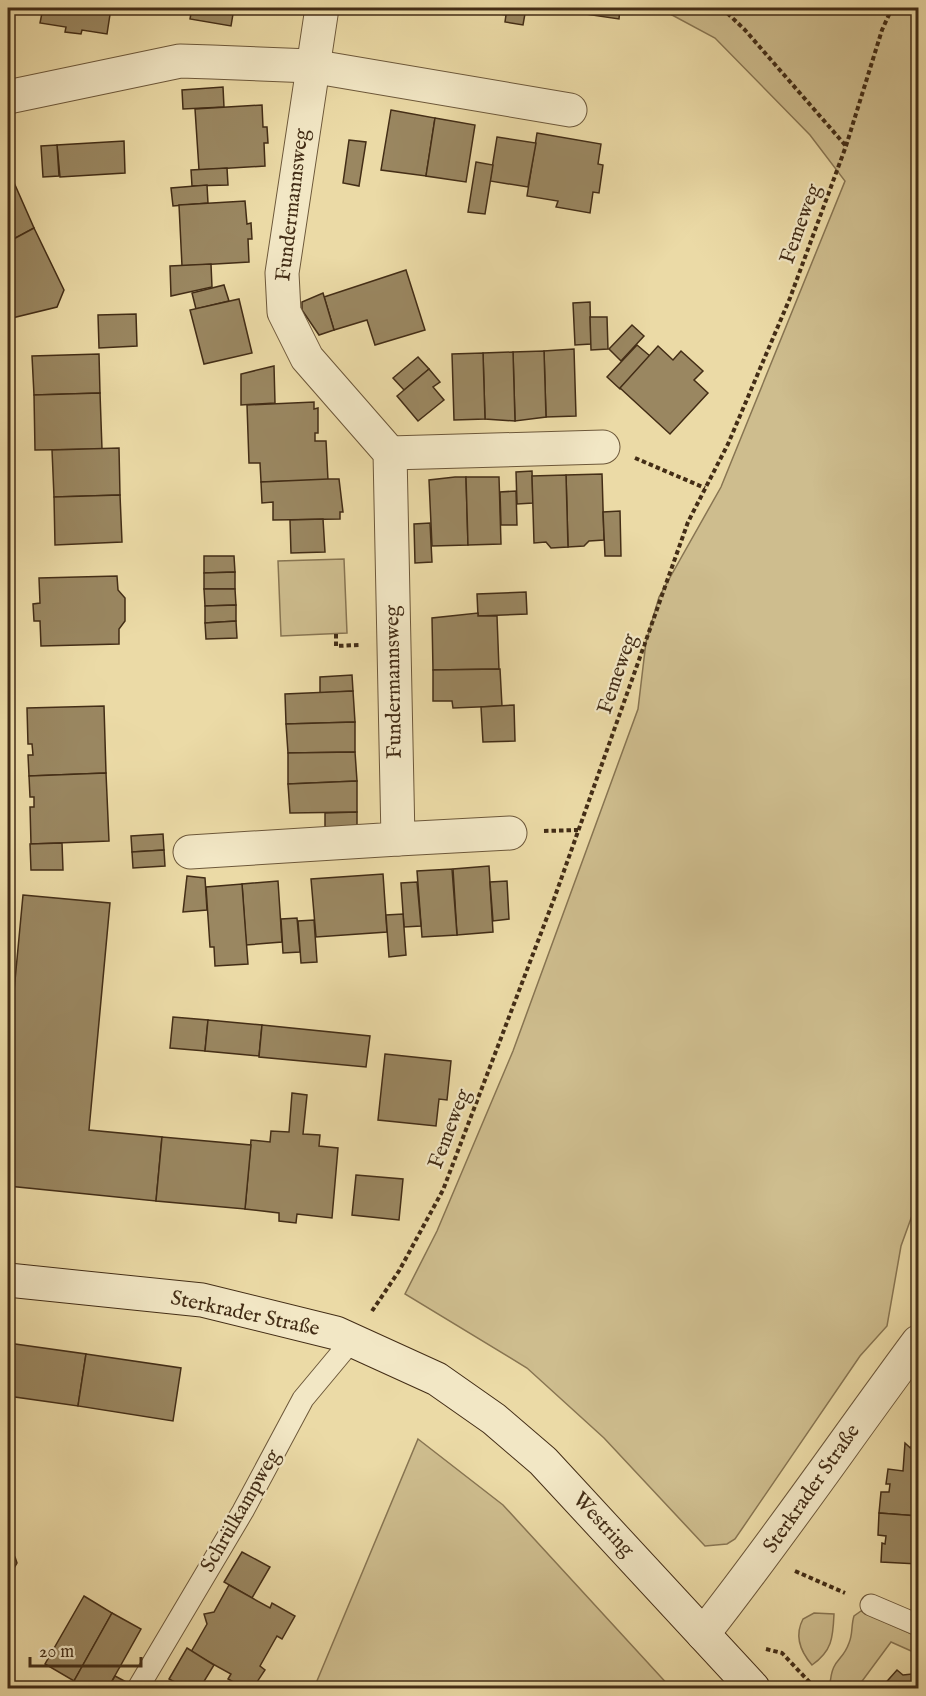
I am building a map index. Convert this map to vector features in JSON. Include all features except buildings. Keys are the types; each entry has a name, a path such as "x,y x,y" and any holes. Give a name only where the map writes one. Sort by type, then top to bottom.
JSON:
{"street":[{"name":"Fundermannsweg","path":"322,8 311,66 282,273 284,312 307,358 390,453 398,840"},
{"path":"8,98 180,62 311,66 570,110"},
{"path":"390,453 603,447"},
{"path":"190,852 510,833"},
{"name":"Sterkrader Straße","path":"8,1280 202,1300 353,1339 437,1379"},
{"name":"Sterkrader Straße","path":"703,1634 764,1557 832,1458 918,1342"},
{"name":"Westring","path":"437,1379 494,1419 543,1461 753,1689"}],"lane":[{"name":"Schrülkampweg","path":"138,1689 243,1511 303,1399 353,1339"},
{"path":"871,1605 918,1625"}],"path":[{"path":"722,8 745,30 846,146"},
{"name":"Femeweg","path":"353,1339 399,1271 443,1190 554,899 688,522 728,444 790,298 846,146 882,30 892,8"},
{"path":"603,447 705,488"},
{"path":"764,1557 871,1605"}],"shaded area":[{"path":"659,8 918,8 918,1199 901,1246 887,1326 860,1356 735,1539 727,1544 705,1546 604,1438 527,1368 405,1294 437,1231 513,1051 638,709 646,642 659,597 721,487 845,181 810,135 715,38"},
{"path":"344,559 347,633 281,636 278,561"},
{"path":"418,1439 503,1505 671,1688 314,1688"},
{"path":"861,1611 918,1637 918,1654 891,1642 857,1688 833,1688 830,1685 833,1669 849,1643 854,1616"},
{"path":"814,1613 834,1614 830,1643 824,1654 812,1665 802,1649 799,1631 803,1619"}]}
